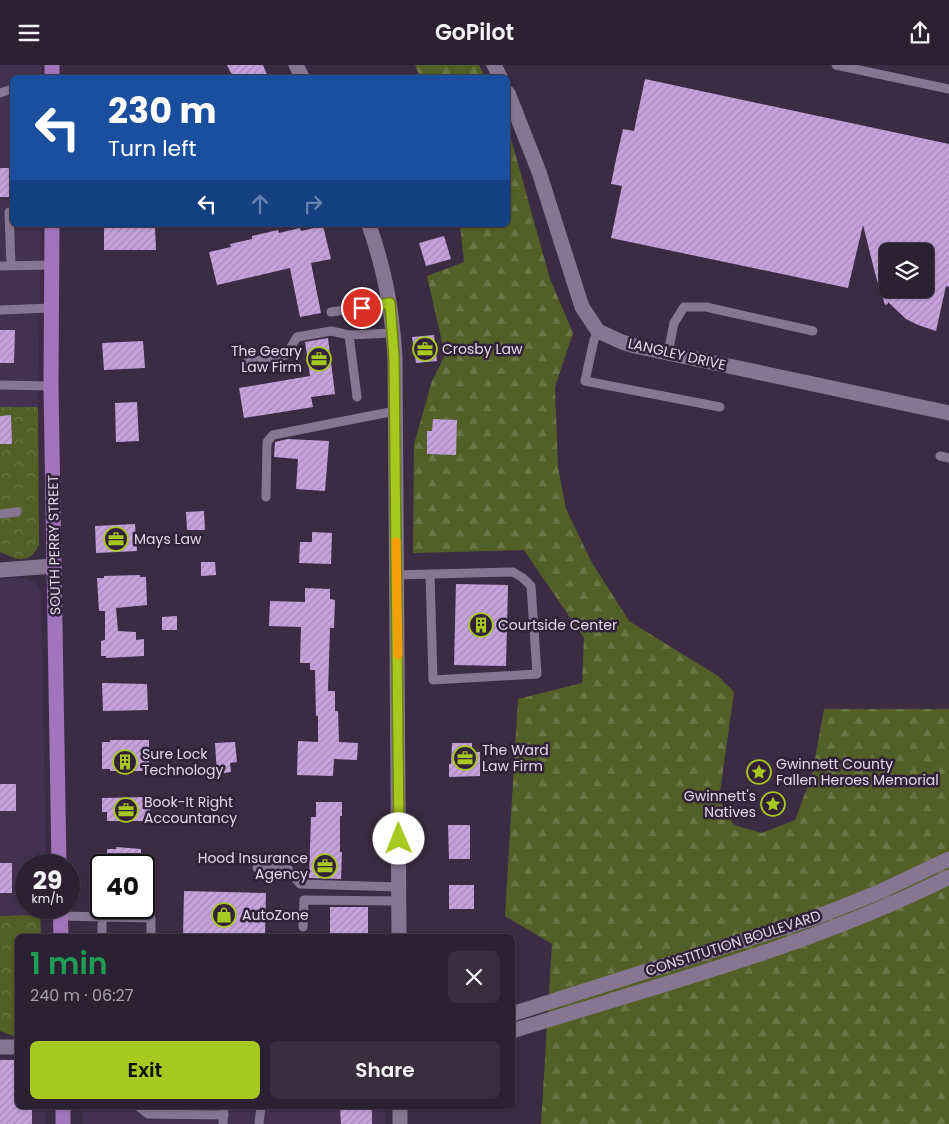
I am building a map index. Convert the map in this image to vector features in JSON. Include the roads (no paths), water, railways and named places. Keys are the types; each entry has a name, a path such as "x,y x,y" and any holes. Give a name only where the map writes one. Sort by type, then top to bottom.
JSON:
{"main road":[{"name":"SOUTH PERRY STREET","path":"52,227 51,386 59,854"},
{"path":"60,919 61,934"},
{"path":"63,1109 63,1124"}],"street":[{"path":"510,98 539,172 582,307 598,331"},
{"path":"370,227 382,264 390,303 393,333 400,934"},
{"name":"LANGLEY DRIVE","path":"598,331 622,342 668,353 949,413"},
{"path":"0,570 54,566"},
{"name":"CONSTITUTION BOULEVARD","path":"515,1013 814,918 877,893 949,859"},
{"name":"CONSTITUTION BOULEVARD","path":"515,1030 822,932 905,899 949,877"},
{"path":"0,1047 15,1047"},
{"path":"400,1109 400,1124"}],"lane":[{"path":"836,65 949,89"},
{"path":"9,212 11,265"},
{"path":"0,266 51,265"},
{"path":"331,312 390,303"},
{"path":"668,353 674,323 684,307 706,307 813,331"},
{"path":"0,310 52,308"},
{"path":"245,363 286,355 297,337 331,331 349,335 393,333"},
{"path":"598,331 594,340 585,381 720,407"},
{"path":"349,335 358,397"},
{"path":"0,385 51,386"},
{"path":"266,497 266,442 274,435 395,411"},
{"path":"0,514 17,512"},
{"path":"395,575 430,574 513,572 523,577 531,586 537,674 433,681 430,574"},
{"path":"257,868 288,869 300,885 399,894"},
{"path":"303,927 304,900 399,894"},
{"path":"102,919 102,934"},
{"path":"151,919 151,934"},
{"path":"142,1109 148,1114 223,1115"},
{"path":"259,1124 261,1109"}],"place":[{"name":"Crosby Law","path":"425,349"},
{"name":"The Geary Law Firm","path":"319,359"},
{"name":"Mays Law","path":"116,539"},
{"name":"Courtside Center","path":"481,625"},
{"name":"The Ward Law Firm","path":"465,758"},
{"name":"Sure Lock Technology","path":"125,762"},
{"name":"Gwinnett County Fallen Heroes Memorial","path":"759,772"},
{"name":"Gwinnett's Natives","path":"773,804"},
{"name":"Book-It Right Accountancy","path":"126,810"},
{"name":"Hood Insurance Agency","path":"325,866"},
{"name":"AutoZone","path":"224,915"}]}
